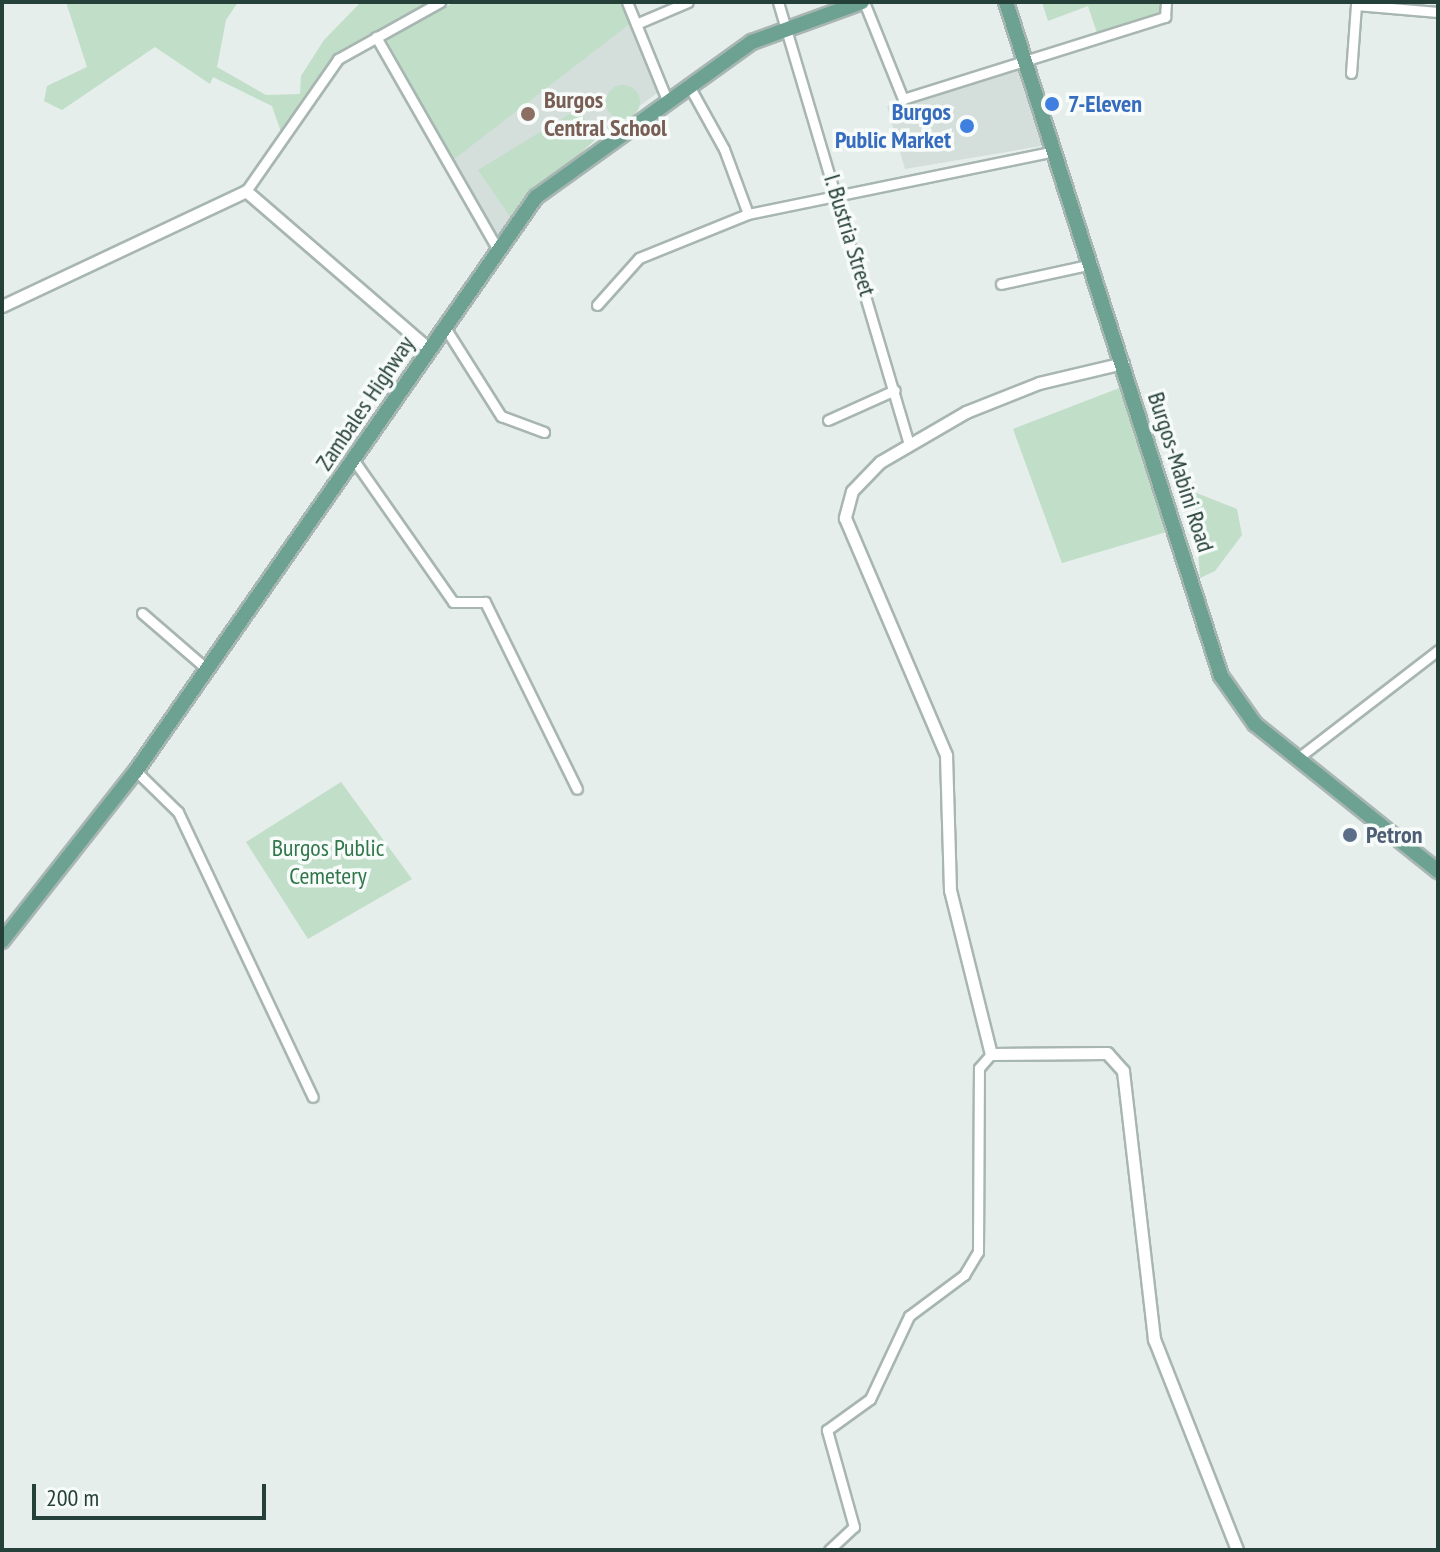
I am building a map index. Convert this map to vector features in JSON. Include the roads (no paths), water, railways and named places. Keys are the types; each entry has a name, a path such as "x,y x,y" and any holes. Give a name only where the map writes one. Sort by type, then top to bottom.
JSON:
{"main road":[{"name":"Zambales Highway","path":"2,941 136,771 497,248 565,170 688,84 786,27 863,2"},
{"name":"Burgos-Mabini Road","path":"1006,2 1221,676 1255,724 1438,871"}],"street":[{"path":"2,306 246,191 329,68 376,37 440,2"},
{"path":"627,2 667,100"},
{"path":"636,24 688,2"},
{"name":"I. Bustria Street","path":"778,2 837,192 909,445"},
{"path":"863,2 896,93 905,98 1165,17 1166,2"},
{"path":"1351,73 1356,5 1438,12"},
{"path":"376,37 497,248"},
{"path":"688,84 724,149 748,214"},
{"path":"597,305 645,254 748,214 837,192 1054,151"},
{"path":"246,191 428,348"},
{"path":"1001,284 1092,264"},
{"path":"444,326 501,416 544,432"},
{"path":"991,1054 950,890 946,755 845,518 852,491 909,445 1002,395 1123,363"},
{"path":"828,420 895,390"},
{"path":"353,459 453,602 485,602 577,789"},
{"path":"142,613 208,670"},
{"path":"1298,758 1438,650"},
{"path":"136,771 178,812 313,1097"},
{"path":"829,1550 854,1527 827,1430 870,1399 909,1316 964,1275 978,1252 979,1068 991,1054 1107,1053 1120,1064 1154,1339 1237,1550"}],"place":[{"name":"7-Eleven","path":"1052,104"},
{"name":"Burgos Central School","path":"528,114"},
{"name":"Burgos Public Market","path":"967,126"},
{"name":"Petron","path":"1350,835"}],"park label":[{"name":"Burgos Public Cemetery","path":"328,862"}]}
